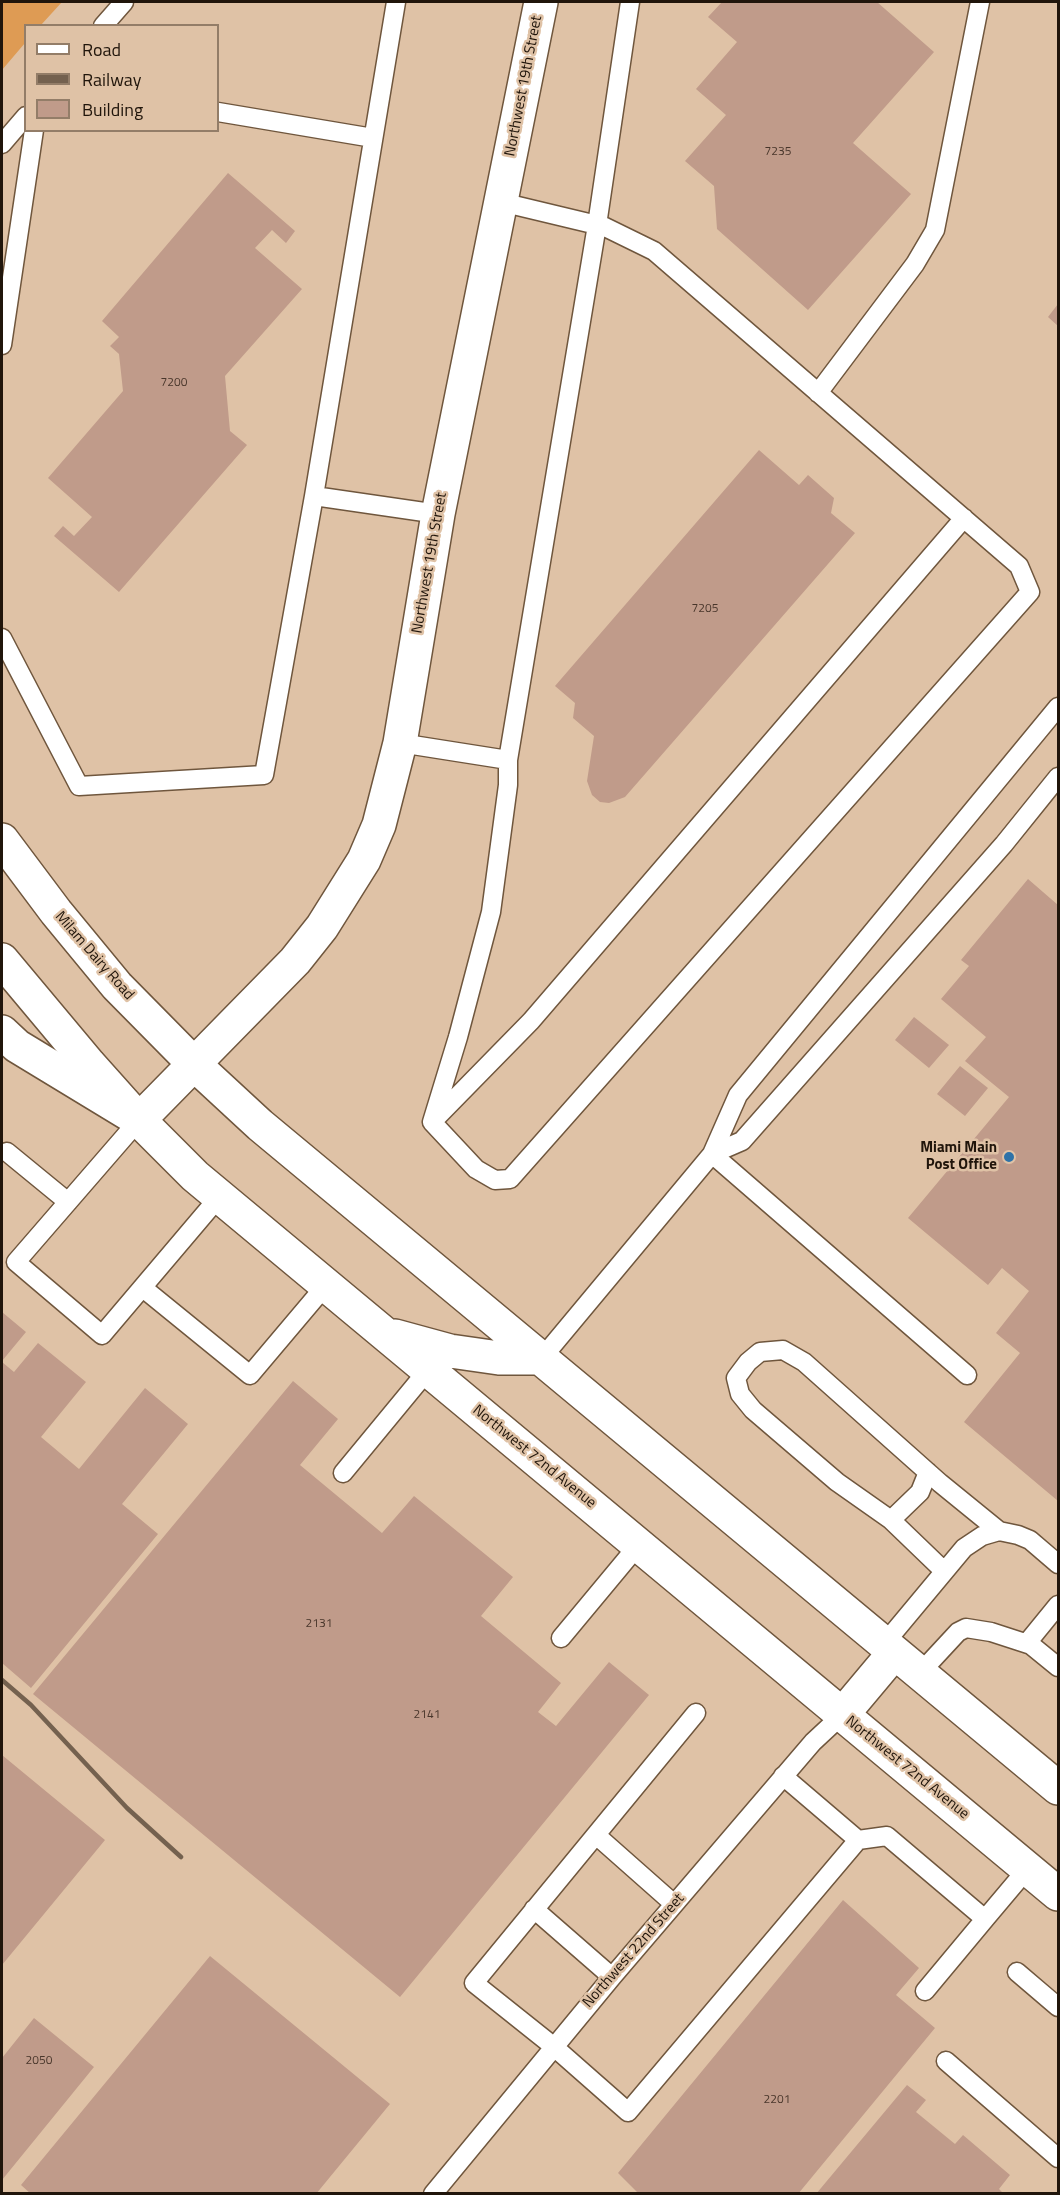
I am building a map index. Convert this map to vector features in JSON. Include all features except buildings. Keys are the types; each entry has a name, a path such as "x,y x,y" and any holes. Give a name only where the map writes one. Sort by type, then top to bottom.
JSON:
{"main road":[{"name":"Northwest 19th Street","path":"138,1120 295,961 347,890 379,825 400,742 438,514 541,2"},
{"name":"Milam Dairy Road","path":"2,840 98,963 194,1064"},
{"path":"2,960 41,1011 138,1120"},
{"name":"Northwest 72nd Avenue","path":"2,1032 17,1046 138,1120 219,1197 640,1543 1059,1893"},
{"path":"194,1064 260,1125 1059,1788"},
{"path":"384,1334 450,1352 499,1358 542,1358"},
{"path":"842,1714 889,1649"}],"lane":[{"path":"105,24 124,2"},
{"path":"2,638 79,786 264,775 314,496 396,2"},
{"path":"432,1122 458,1038 491,912 508,785 508,760 597,225 630,2"},
{"path":"818,393 915,264 935,230 980,2"},
{"path":"219,112 373,138"},
{"path":"2,144 24,118"},
{"path":"2,345 34,132"},
{"path":"432,1122 476,1169 495,1180 510,1179 1030,592 1019,566 654,251 597,225 501,202"},
{"path":"314,496 438,514"},
{"path":"432,1122 531,1021 964,518"},
{"path":"542,1358 712,1154 738,1095 1059,707"},
{"path":"400,742 508,760"},
{"path":"712,1154 742,1141 1004,844 1059,777"},
{"path":"138,1120 16,1262 102,1335 219,1197"},
{"path":"7,1152 68,1202"},
{"path":"712,1154 967,1375"},
{"path":"143,1288 250,1375 326,1286"},
{"path":"944,1571 891,1520 837,1482 753,1410 740,1394 736,1378 748,1362 760,1352 783,1350 804,1362 928,1472 999,1531"},
{"path":"343,1473 428,1370"},
{"path":"891,1520 920,1492 928,1472"},
{"path":"889,1649 944,1571 964,1548 982,1536 999,1531 1018,1534 1030,1540 1059,1564"},
{"path":"561,1638 640,1543"},
{"path":"1027,1643 1059,1605"},
{"path":"920,1673 958,1632 966,1628 991,1632 1027,1643 1059,1667"},
{"path":"696,1713 474,1983 553,2046 628,2112 858,1840 887,1836 985,1919"},
{"name":"Northwest 22nd Street","path":"434,2193 553,2046 783,1776 842,1714"},
{"path":"783,1776 858,1840"},
{"path":"596,1835 674,1904"},
{"path":"925,1991 1028,1868"},
{"path":"534,1909 612,1977"},
{"path":"1017,1972 1059,2007"},
{"path":"946,2061 1059,2158"}],"shaded area":[{"path":"2,2 62,2 42,24 24,24 24,44 2,70"}],"railway":[{"path":"2,1680 31,1705 127,1808 181,1857"}],"place":[{"name":"Miami Main Post Office","path":"1009,1157"}]}
